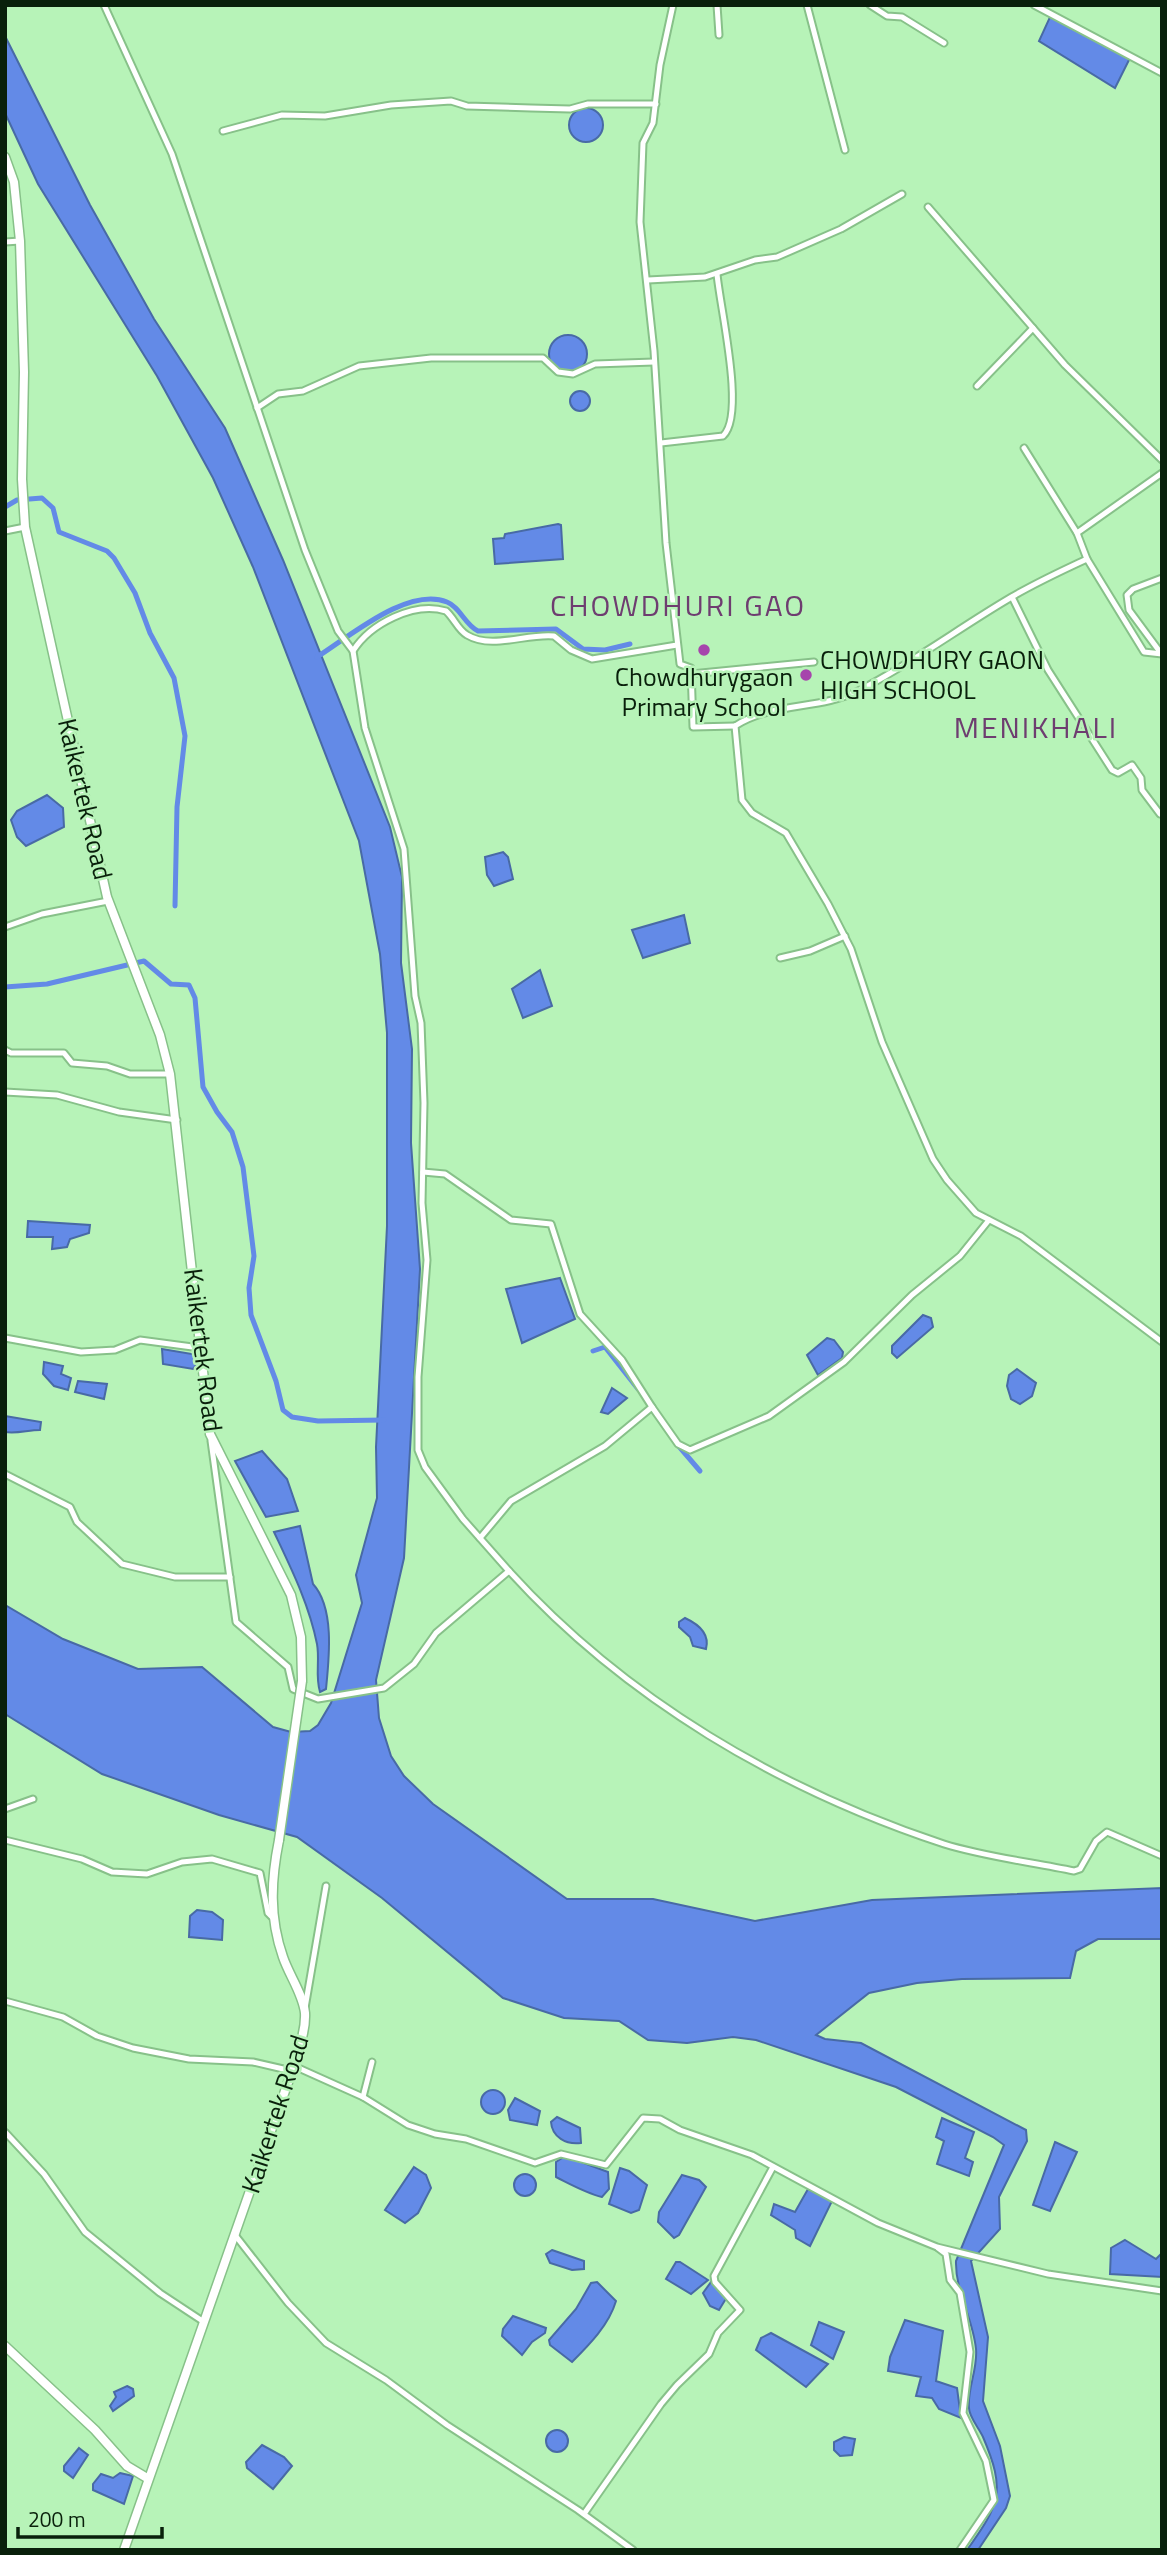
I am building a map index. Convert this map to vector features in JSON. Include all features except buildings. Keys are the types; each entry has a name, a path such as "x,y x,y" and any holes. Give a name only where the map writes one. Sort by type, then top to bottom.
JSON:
{"main road":[{"name":"Kaikertek Road","path":"5,157 14,182 20,241 24,372 24,522 108,901 160,1035 170,1074 210,1434 290,1595 303,1645 302,1681 270,1896 282,1956 305,2011 304,2025 293,2069 147,2478 124,2550"},
{"path":"5,2346 94,2430 127,2466 147,2478"}],"street":[{"path":"104,5 172,154 304,550 338,631 350,650 365,728 394,813 407,872 415,996 421,1023 427,1259 418,1377 418,1450 425,1467 480,1538 535,1600 650,1698 794,1782 945,1844 1000,1858 1074,1871 1080,1869 1096,1841 1107,1832 1162,1856"},
{"path":"673,5 660,65 653,123 644,139 641,153 640,222 648,280 666,543 680,664 690,666 693,727 735,726 766,712 827,703 857,691 956,635 1012,597 1087,559"},
{"path":"717,5 719,35"},
{"path":"807,5 845,150"},
{"path":"870,5 891,18 901,17 944,43"},
{"path":"1034,5 1162,73"},
{"path":"223,131 282,115 325,116 451,101 467,106 570,109 588,104 656,104"},
{"path":"648,280 717,274 755,260 777,257 817,240 902,194"},
{"path":"928,207 1065,365 1162,460"},
{"path":"5,242 20,241"},
{"path":"661,443 723,436 731,424 734,388 717,274"},
{"path":"976,386 1032,328"},
{"path":"257,408 278,394 303,391 359,366 401,360 544,358 558,372 573,374 595,364 654,362"},
{"path":"1024,448 1077,533 1087,559 1144,653 1161,653"},
{"path":"1077,533 1162,473"},
{"path":"5,531 24,522"},
{"path":"1161,653 1129,610 1127,595 1133,589 1162,578"},
{"path":"1012,597 1048,670 1112,770 1118,773 1132,765 1141,778 1142,790 1160,814"},
{"path":"350,650 389,619 430,608 446,611 461,631 474,639 490,641 554,636 571,650 592,659 677,645"},
{"path":"691,674 814,662"},
{"path":"735,726 742,800 752,813 786,833 845,936 882,1042 933,1159 973,1211 1021,1236 1162,1342"},
{"path":"5,927 43,914 108,901"},
{"path":"780,958 810,951 845,936"},
{"path":"5,1050 11,1053 64,1053 72,1063 107,1066 130,1074 170,1074"},
{"path":"5,1092 57,1095 118,1112 177,1119"},
{"path":"423,1172 445,1174 511,1220 551,1224 580,1314 622,1360 648,1409 678,1444 690,1450 769,1416 866,1342 912,1295 960,1256 989,1220"},
{"path":"5,1338 81,1352 115,1350 139,1340 200,1348"},
{"path":"480,1538 511,1501 526,1489 605,1446 648,1409"},
{"path":"210,1434 238,1625 288,1667 293,1689 328,1699 384,1688 414,1664 436,1633 509,1571"},
{"path":"5,1474 70,1507 77,1522 122,1564 175,1577 230,1577"},
{"path":"5,1809 33,1800"},
{"path":"5,1840 82,1859 112,1872 147,1874 164,1871 182,1862 212,1859 260,1873 264,1879 268,1913 273,1917"},
{"path":"305,2011 326,1886"},
{"path":"5,2001 63,2017 97,2036 133,2048 189,2059 253,2062 293,2069 363,2097 408,2125 435,2134 466,2138 535,2163 561,2154 606,2165 635,2124 643,2118 651,2117 752,2155 878,2224 940,2248 1048,2274 1162,2291"},
{"path":"363,2097 372,2062"},
{"path":"5,2132 44,2174 85,2232 160,2293 204,2322"},
{"path":"584,2514 661,2404 709,2354 718,2333 737,2316 740,2310 737,2303 715,2282 714,2276 773,2167"},
{"path":"235,2235 288,2304 326,2343 386,2380 471,2442 584,2514 633,2550"},
{"path":"940,2248 946,2254 950,2280 960,2293 970,2352 969,2374 961,2402 963,2413 986,2461 994,2492 994,2500 960,2550"}],"water":[{"path":"1050,17 1130,58 1115,88 1039,41"},
{"path":"5,36 90,205 154,319 225,428 283,560 390,827 402,877 401,963 412,1049 411,1143 420,1269 404,1558 376,1680 379,1718 391,1756 404,1776 433,1804 567,1899 653,1899 755,1921 872,1900 1162,1888 1162,1939 1098,1939 1076,1951 1070,1978 962,1979 917,1983 869,1993 816,2035 825,2039 861,2043 1026,2130 1027,2141 999,2197 1000,2229 971,2261 988,2337 983,2401 1000,2446 1010,2496 1006,2508 978,2550 967,2550 993,2508 997,2484 990,2455 969,2411 976,2349 958,2283 956,2261 1004,2145 896,2087 756,2040 733,2037 687,2043 648,2040 619,2021 564,2018 503,1998 382,1898 297,1837 219,1815 102,1774 5,1714 5,1605 63,1639 138,1669 202,1667 273,1727 291,1732 310,1731 318,1725 331,1703 362,1603 356,1575 377,1498 376,1447 387,1226 387,1033 380,954 359,841 253,567 213,478 157,376 38,184 5,113"},
{"path":"586,108 598,113 603,125 598,137 586,142 574,137 569,125 574,113"},
{"path":"568,335 582,340 587,354 582,368 568,373 554,368 549,354 554,340"},
{"path":"580,391 587,394 590,401 587,408 580,411 573,408 570,401 573,394"},
{"path":"561,525 563,559 495,564 493,539 504,538 505,534"},
{"path":"47,795 63,808 64,827 26,846 17,837 11,820 17,811"},
{"path":"503,852 508,857 513,879 494,886 487,875 485,857"},
{"path":"684,915 690,943 643,958 632,930"},
{"path":"540,970 552,1006 523,1018 512,989"},
{"path":"28,1221 90,1225 89,1233 70,1239 67,1247 52,1249 53,1237 27,1237"},
{"path":"560,1278 575,1319 522,1343 506,1289"},
{"path":"923,1315 931,1318 933,1327 897,1358 892,1353 892,1346"},
{"path":"827,1338 834,1340 843,1352 842,1358 818,1375 807,1355"},
{"path":"162,1349 198,1355 198,1363 193,1369 163,1364"},
{"path":"44,1362 63,1366 61,1374 71,1378 68,1390 54,1386 43,1374"},
{"path":"1017,1369 1036,1383 1032,1396 1020,1404 1011,1399 1007,1386 1009,1375"},
{"path":"78,1381 107,1384 104,1399 75,1392"},
{"path":"612,1388 627,1398 608,1414 601,1412"},
{"path":"5,1416 41,1422 40,1430 5,1432"},
{"path":"262,1451 287,1479 298,1511 266,1517 235,1461"},
{"path":"300,1526 313,1584 325,1606 328,1620 326,1689 320,1692 314,1629 299,1586 274,1532"},
{"path":"685,1618 705,1634 706,1649 693,1646 690,1637 679,1627 679,1622"},
{"path":"197,1910 212,1912 223,1920 222,1940 189,1937 190,1916"},
{"path":"493,2090 504,2097 505,2102 498,2113 493,2114 482,2107 481,2102 488,2091"},
{"path":"515,2098 540,2111 537,2125 510,2120 508,2110"},
{"path":"557,2117 580,2128 581,2143 565,2141 557,2136 551,2122"},
{"path":"942,2118 974,2132 965,2158 973,2162 969,2176 937,2164 944,2141 936,2137"},
{"path":"1055,2142 1077,2152 1050,2211 1033,2205"},
{"path":"565,2156 608,2172 609,2189 602,2197 556,2177 556,2162"},
{"path":"414,2167 426,2175 431,2188 418,2213 405,2223 385,2210"},
{"path":"620,2168 629,2171 647,2185 639,2210 631,2213 609,2204"},
{"path":"525,2174 533,2177 536,2185 533,2193 525,2196 517,2193 514,2185 517,2177"},
{"path":"682,2175 699,2180 706,2187 679,2235 674,2238 658,2222 659,2212"},
{"path":"808,2189 832,2201 810,2246 796,2238 795,2230 771,2215 774,2204 795,2212"},
{"path":"1125,2240 1156,2259 1162,2253 1162,2277 1110,2274 1111,2248"},
{"path":"552,2250 584,2261 584,2269 572,2270 550,2263 546,2254"},
{"path":"676,2262 708,2280 691,2294 666,2279"},
{"path":"597,2282 616,2301 592,2342 572,2362 550,2345 549,2340 576,2309 591,2283"},
{"path":"711,2282 727,2297 719,2310 710,2306 703,2293"},
{"path":"513,2316 546,2328 545,2333 532,2342 522,2355 502,2336 503,2329"},
{"path":"905,2320 943,2331 936,2381 957,2388 961,2418 939,2409 932,2398 916,2396 921,2377 888,2371 890,2357"},
{"path":"819,2322 844,2332 833,2359 811,2345"},
{"path":"771,2333 828,2364 806,2387 756,2350 761,2338"},
{"path":"127,2386 133,2389 134,2396 113,2411 110,2406 116,2397 114,2392"},
{"path":"557,2430 565,2433 568,2441 565,2449 557,2452 549,2449 546,2441 549,2433"},
{"path":"844,2437 855,2439 852,2455 840,2456 834,2450 834,2442"},
{"path":"262,2445 284,2457 292,2466 273,2489 247,2468 246,2462"},
{"path":"79,2448 88,2455 73,2478 64,2471 64,2466"},
{"path":"120,2473 133,2476 124,2504 93,2490 93,2484 101,2474 113,2478"}],"waterway":[{"path":"5,507 17,500 42,498 53,508 59,532 107,551 114,558 135,593 150,633 174,678 185,736 177,807 175,906"},
{"path":"317,657 379,616 415,601 432,599 452,604 478,631 556,629 583,649 605,650 630,644"},
{"path":"5,987 47,984 144,961 171,984 189,985 195,998 203,1087 232,1132 243,1167 254,1256 249,1288 251,1315 276,1381 283,1410 292,1417 318,1421 384,1420"},
{"path":"593,1351 605,1347 638,1389"},
{"path":"676,1443 700,1471"}],"place":[{"name":"Chowdhurygaon Primary School","path":"704,650"},
{"name":"CHOWDHURY GAON HIGH SCHOOL","path":"806,675"}],"district":[{"name":"CHOWDHURI GAO","path":"678,606"},
{"name":"MENIKHALI","path":"1036,728"}]}
